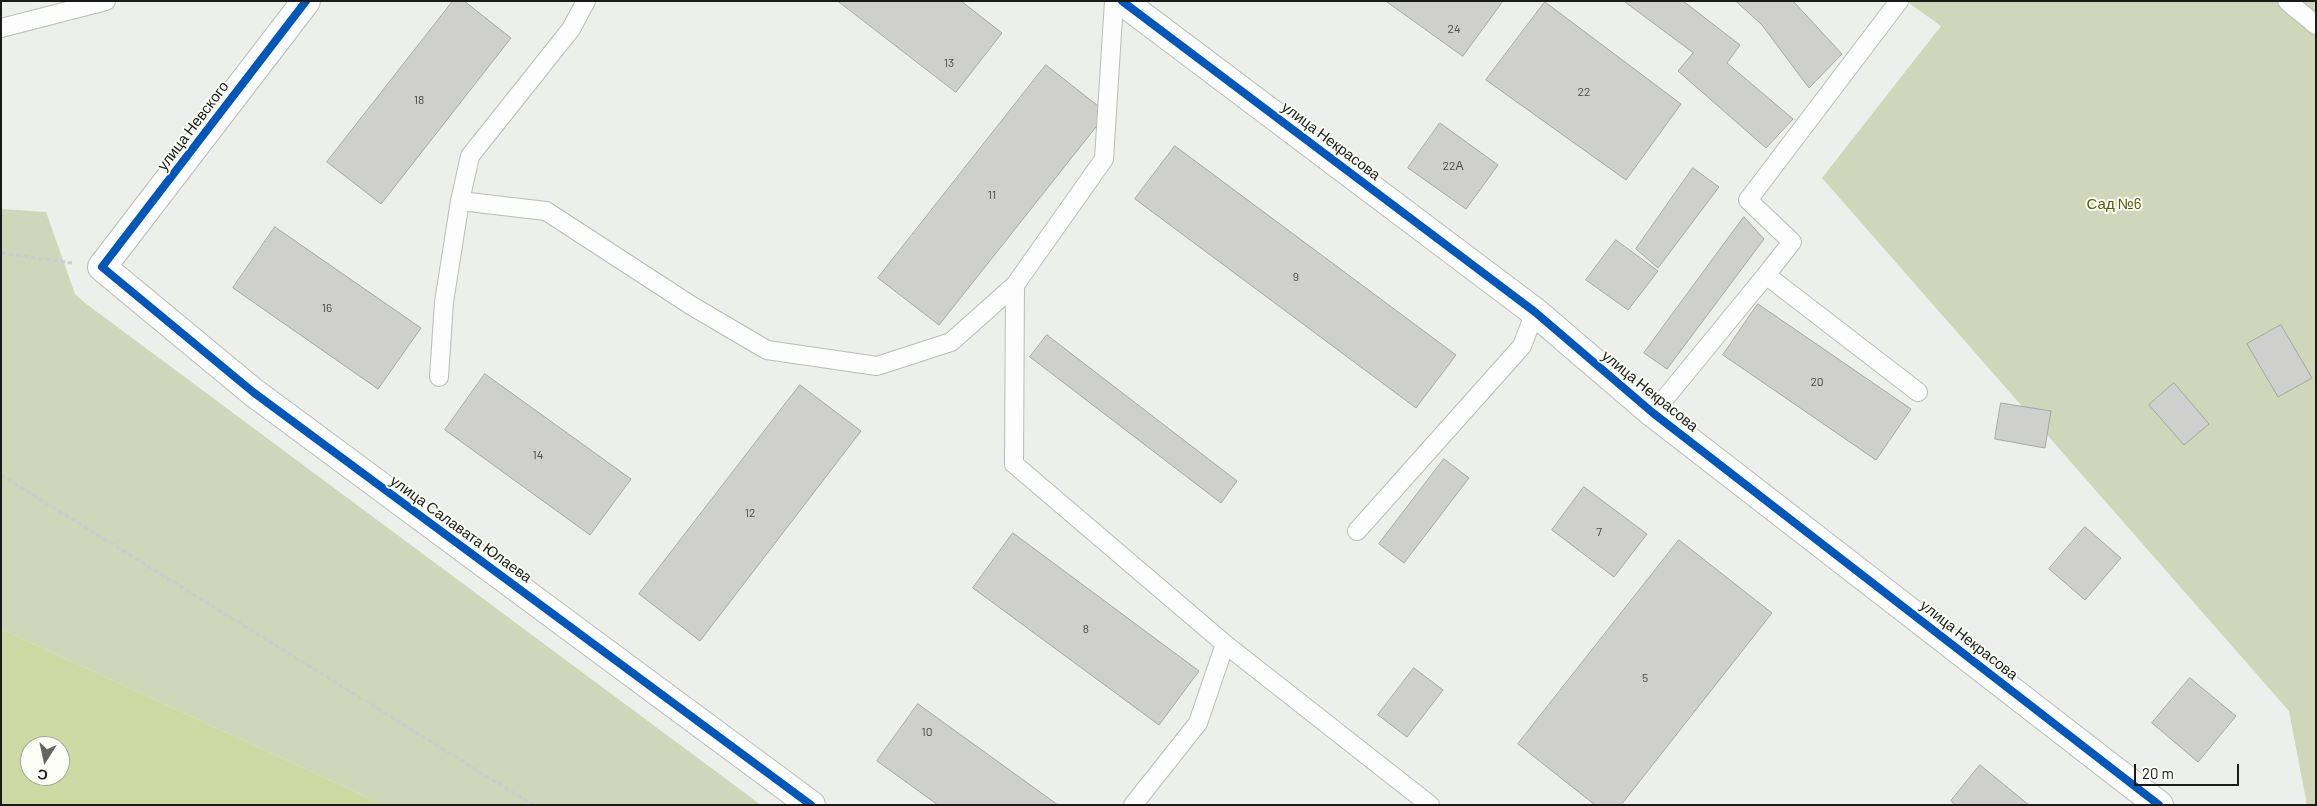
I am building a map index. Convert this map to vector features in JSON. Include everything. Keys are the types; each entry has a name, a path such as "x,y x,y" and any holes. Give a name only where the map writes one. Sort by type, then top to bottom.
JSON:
{"street":[{"name":"улица Невского","path":"102,267 306,1"},
{"name":"улица Некрасова","path":"1122,1 1534,312 1653,412 2159,805"},
{"name":"улица Салавата Юлаева","path":"102,267 253,392 811,805"}],"lane":[{"path":"1,28 106,1"},
{"path":"439,377 444,302 460,201 470,156 570,29 586,1"},
{"path":"460,201 546,211 692,306 767,350 877,366 951,342 1015,284 1104,159 1114,1"},
{"path":"1653,412 1792,242 1748,200 1899,1"},
{"path":"2287,1 2316,25"},
{"path":"1766,275 1918,392"},
{"path":"1015,284 1014,464 1226,644 1430,805"},
{"path":"1357,531 1522,346 1534,312"},
{"path":"1133,805 1198,723 1226,644"}],"path":[{"path":"1,254 102,267"},
{"path":"1,475 533,805"}],"green space":[{"name":"Сад №6","path":"1906,1 2316,1 2316,805 2307,805 2289,711 1822,178 1941,26"},
{"path":"1,209 46,212 75,294 85,303 761,805 384,805 1,629"}],"shaded area":[{"path":"1,629 384,805 1,805"}],"building":[{"path":"453,1 464,1 511,38 381,204 327,162"},
{"path":"838,1 961,1 1002,33 956,92"},
{"path":"1386,1 1503,1 1463,56"},
{"path":"1624,1 1683,1 1740,45 1727,63 1793,119 1766,148 1678,71 1693,53"},
{"path":"1736,1 1793,1 1842,54 1809,88 1762,25"},
{"path":"1545,2 1681,104 1626,180 1486,80"},
{"path":"1046,65 1107,113 939,325 878,278"},
{"path":"1440,123 1498,165 1466,209 1408,168"},
{"path":"1175,146 1456,355 1416,408 1135,199"},
{"path":"1693,168 1719,187 1658,268 1636,249"},
{"path":"1744,217 1764,239 1667,369 1644,353"},
{"path":"275,227 421,328 378,389 233,288"},
{"path":"1616,240 1658,271 1628,310 1586,280"},
{"path":"1758,304 1911,409 1876,460 1723,355"},
{"path":"2281,325 2312,378 2278,397 2247,344"},
{"path":"1047,335 1237,481 1221,503 1030,357"},
{"path":"485,374 631,479 590,535 445,430"},
{"path":"2174,383 2209,424 2184,445 2149,405"},
{"path":"800,385 861,431 700,641 639,594"},
{"path":"2001,403 2051,411 2045,448 1995,439"},
{"path":"1444,459 1469,478 1404,563 1379,544"},
{"path":"1584,487 1647,534 1614,577 1552,530"},
{"path":"2085,527 2121,558 2085,600 2049,569"},
{"path":"1013,533 1199,671 1159,725 973,588"},
{"path":"1679,540 1772,613 1621,805 1595,805 1518,744"},
{"path":"1414,668 1443,690 1407,737 1378,715"},
{"path":"2190,678 2236,716 2198,762 2152,723"},
{"path":"918,704 1058,805 938,805 877,761"},
{"path":"1980,765 2029,805 1955,805 1951,801"}],"cycle path":[{"path":"306,1 102,267 253,392 811,805"},
{"path":"1122,1 1535,312 1653,413 2159,805"}]}
